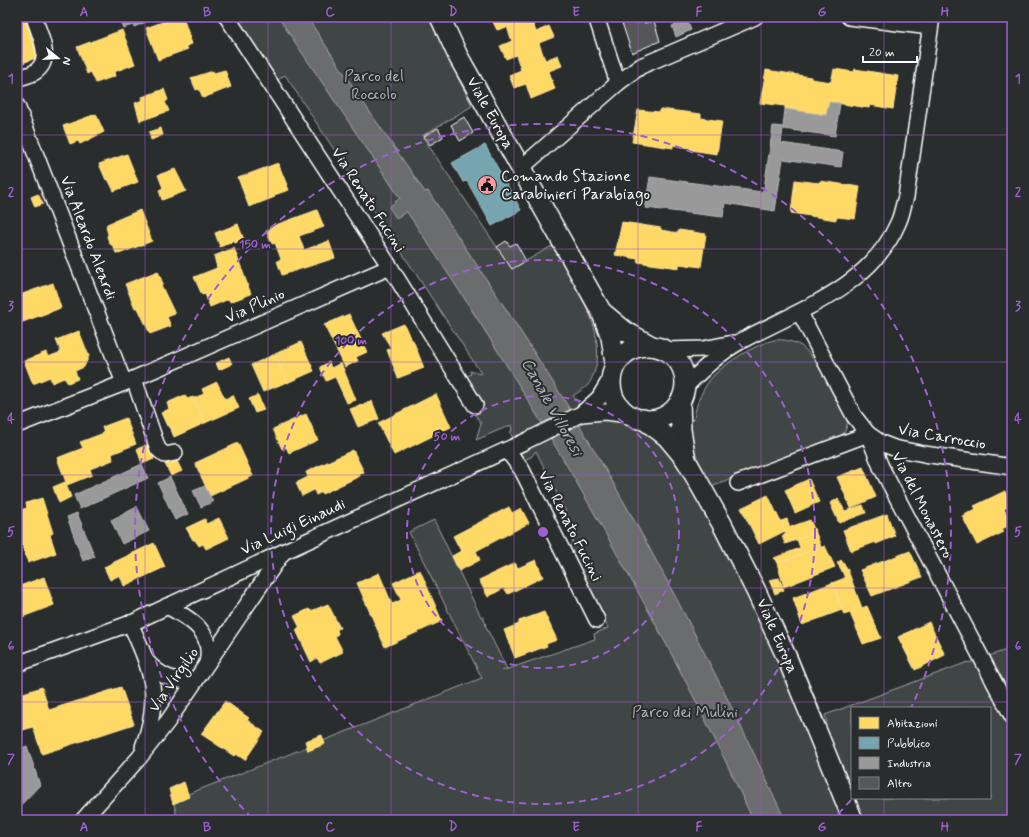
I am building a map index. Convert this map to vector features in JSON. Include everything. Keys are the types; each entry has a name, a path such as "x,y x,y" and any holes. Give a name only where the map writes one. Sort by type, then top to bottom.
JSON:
{"street":[{"path":"17,78 35,72 42,64 46,52 34,17"},
{"name":"Via Renato Fucini","path":"227,17 390,267 475,405"},
{"name":"Viale Europa","path":"440,17 458,56 601,311 611,337 613,371 612,392 618,406 666,437 686,460 722,524 784,651 853,820"},
{"path":"596,17 618,83"},
{"path":"521,168 618,83 641,66 755,17"},
{"path":"636,417 657,419 670,412 682,394 710,362 740,341 835,293 862,272 884,248 898,223 906,197 931,22 849,17"},
{"name":"Via Aleardo Aleardi","path":"17,106 129,381"},
{"name":"Via Plinio","path":"17,425 129,381 390,267"},
{"name":"Viale Europa","path":"601,311 625,331 659,348 677,360 684,374 681,430 686,460"},
{"name":"Via del Monastero","path":"800,312 854,416 868,434 881,467 1012,716"},
{"path":"613,371 625,354 638,347 703,349 740,341"},
{"name":"Via Luigi Einaudi","path":"17,664 130,623 507,450 581,414 599,398 613,371"},
{"path":"129,381 158,449 165,455 175,453"},
{"name":"Via Luigi Einaudi","path":"581,414 605,412 636,417"},
{"path":"738,483 868,434"},
{"name":"Via Carroccio","path":"868,434 881,443 894,448 1012,467"},
{"name":"Via Renato Fucini","path":"507,450 525,475 598,620"},
{"name":"Via Virgilio","path":"83,820 139,758 168,721 283,552"},
{"path":"167,606 187,618 202,632 209,647 208,664"},
{"path":"130,623 147,662 153,692 151,723 139,758"},
{"path":"147,662 155,671 171,678 184,681 196,680"}],"green space":[{"path":"236,17 428,17 472,106 422,136 512,269 552,246 584,301 595,331 597,362 595,371 588,385 573,396 587,414 631,409 646,415 668,431 694,419 696,407 710,380 720,370 742,354 759,345 774,340 795,343 807,351 820,368 848,419 846,429 843,434 821,445 700,490 741,572 756,568 796,652 826,724 827,722 825,715 968,662 969,663 1012,648 1012,820 178,820 173,800 482,678 409,532 434,520 481,617 483,617 486,624 485,625 507,669 502,671 595,639 594,634 608,628 570,548 575,535 564,508 536,451 531,457 524,460 510,432 512,431 511,425 476,440 481,423 454,383 471,374 470,371 481,373 285,75 278,80"}],"water":[{"name":"Canale Villoresi","path":"278,17 307,17 425,192 428,191 548,374 586,436 665,577 739,722 785,820 753,820 706,722 657,626 597,518 519,385 407,212 396,218 389,207 400,198"}],"building: Abitazioni":[{"path":"17,17 28,17 41,56 20,64 17,53"},
{"path":"67,17 85,17 69,22"},
{"path":"176,17 183,17 192,44 186,46 188,49 158,60 146,28"},
{"path":"531,17 536,32 549,26 554,37 539,43 545,60 558,55 562,66 549,71 555,89 531,99 526,84 514,88 509,75 521,70 516,55 506,59 500,46 512,41 507,27 497,30 491,18"},
{"path":"122,30 135,64 114,72 115,76 96,83 91,72 87,74 77,47"},
{"path":"834,69 854,72 855,69 898,76 893,109 870,105 869,108 829,102 826,115 785,109 785,106 760,103 766,70 811,77 811,79 831,82"},
{"path":"225,70 231,87 203,98 199,89 196,90 191,78 213,71 214,73"},
{"path":"164,89 168,100 165,102 169,111 140,121 135,103 143,100 142,97"},
{"path":"660,109 701,114 701,118 722,121 717,154 690,150 690,148 673,145 673,148 632,142 638,110 659,112"},
{"path":"96,114 104,132 80,144 78,141 70,144 63,126"},
{"path":"161,128 163,135 151,140 149,132"},
{"path":"127,154 138,182 114,191 108,179 106,180 99,164"},
{"path":"278,163 289,190 274,195 275,197 249,207 238,178"},
{"path":"175,169 186,191 162,200 159,190 163,188 158,175"},
{"path":"795,180 819,183 820,181 860,187 855,219 837,217 836,220 791,213"},
{"path":"38,194 43,204 35,207 31,197"},
{"path":"140,210 152,241 119,254 116,253 107,237 107,224"},
{"path":"317,210 324,227 299,236 304,250 329,241 335,258 282,275 277,261 281,259 275,243 272,244 266,231 271,229 270,227"},
{"path":"622,222 661,228 661,230 678,233 679,230 706,234 701,267 679,264 679,268 637,262 638,259 615,255"},
{"path":"238,224 244,240 235,243 234,241 220,247 215,233"},
{"path":"234,248 251,294 230,302 229,299 210,307 205,294 202,295 194,277 217,268 214,256"},
{"path":"158,271 163,284 161,285 175,314 167,317 171,326 150,334 138,308 135,308 125,284"},
{"path":"53,283 61,308 20,323 17,313 17,296"},
{"path":"349,314 367,352 356,357 358,361 345,367 324,325"},
{"path":"404,324 411,340 413,340 424,368 398,378 387,350 391,348 382,333"},
{"path":"79,331 89,356 84,367 75,371 78,379 68,383 64,378 52,383 50,377 33,384 24,361 46,352 48,357 61,352 56,340"},
{"path":"301,342 314,371 287,383 275,354"},
{"path":"275,354 287,382 263,392 251,365"},
{"path":"229,357 232,364 219,370 216,363"},
{"path":"329,362 331,368 341,363 356,400 347,403 335,377 326,381 320,367"},
{"path":"217,382 225,399 233,395 239,408 205,423 194,398 204,394 202,389"},
{"path":"436,394 451,427 394,455 378,423"},
{"path":"185,395 187,399 193,397 205,423 174,437 169,425 167,426 161,413 169,409 167,403"},
{"path":"258,395 264,410 255,413 249,399"},
{"path":"372,401 379,419 358,427 350,409"},
{"path":"306,414 318,440 289,453 286,447 282,449 273,429"},
{"path":"126,418 136,444 112,454 113,460 90,469 92,475 67,485 57,458 83,448 80,442 104,433 102,427"},
{"path":"238,443 253,476 210,496 195,463"},
{"path":"149,444 154,459 142,464 137,449"},
{"path":"353,450 364,472 360,474 360,476 322,494 322,492 316,495 314,490 302,496 296,483 308,477 306,472"},
{"path":"176,459 182,471 171,476 165,464"},
{"path":"863,467 876,497 851,508 837,477"},
{"path":"809,479 819,502 795,513 785,490"},
{"path":"65,482 71,497 59,503 53,487"},
{"path":"1005,491 1011,505 1004,509 1012,524 1002,529 1004,532 977,545 962,516 976,509 974,506"},
{"path":"768,495 785,531 759,544 741,508"},
{"path":"42,498 53,533 50,535 56,553 28,563 21,541 17,543 17,511 27,508 26,503"},
{"path":"838,499 845,511 863,505 866,513 839,523 830,503"},
{"path":"509,507 512,513 521,508 529,523 476,551 480,560 459,571 452,556 461,551 453,536"},
{"path":"887,514 895,536 876,544 876,542 851,551 843,530"},
{"path":"219,518 229,538 206,549 203,544 199,546 195,540 193,540 186,528 205,519 206,524"},
{"path":"787,519 790,527 810,520 816,533 785,544 782,536 786,534 781,521"},
{"path":"816,533 821,547 777,563 774,558 800,548 797,539"},
{"path":"154,543 165,567 124,586 120,575 110,580 104,567"},
{"path":"825,546 835,567 784,587 777,563"},
{"path":"910,551 922,577 872,596 860,570"},
{"path":"536,560 543,577 508,594 504,588 488,597 479,580 515,563 518,568"},
{"path":"841,560 847,568 841,569 837,563"},
{"path":"847,568 862,608 867,606 881,638 863,644 850,613 844,615 832,583 845,578 841,569"},
{"path":"420,570 442,621 385,647 357,583 379,573 392,604 401,600 393,583"},
{"path":"44,577 54,605 17,619 17,587"},
{"path":"779,578 784,590 775,594 769,580"},
{"path":"832,583 842,610 802,625 793,598"},
{"path":"328,604 340,628 337,629 338,634 335,636 343,652 320,663 317,658 311,662 296,630 300,628 294,616 309,609 311,611"},
{"path":"544,612 557,640 546,644 547,646 515,658 504,630 519,624 519,621"},
{"path":"929,622 945,655 915,670 898,637"},
{"path":"42,687 49,710 121,687 134,724 42,754 33,727 17,732 17,695"},
{"path":"225,701 249,718 247,720 264,732 245,760 236,754 234,756 201,734"},
{"path":"322,735 325,744 308,751 305,741"},
{"path":"184,782 189,797 173,804 169,789"}],"building: Pubblico":[{"path":"485,145 521,210 492,226 467,181 463,182 452,163"}],"building: Industria":[{"path":"124,17 149,17 151,20 134,27 133,25 123,28 119,19"},
{"path":"676,17 686,17 691,30 676,37 672,26 679,23"},
{"path":"829,102 840,103 835,136 783,129 781,143 843,152 841,167 783,159 775,211 725,203 723,217 645,208 650,177 762,192 764,188 773,126 783,127 785,109 826,115"},
{"path":"142,464 148,478 80,509 74,495"},
{"path":"170,477 188,514 175,520 158,483"},
{"path":"205,486 213,502 201,507 193,491"},
{"path":"137,507 149,531 122,544 111,520"},
{"path":"77,513 95,557 83,561 67,517"},
{"path":"27,746 40,785 17,809 17,784 21,780 17,768 17,750"}],"building: Altro":[{"path":"620,17 643,17 644,23 654,21 660,41 632,53"},
{"path":"464,117 473,133 460,141 451,125"},
{"path":"438,128 443,137 430,145 424,136"},
{"path":"506,241 510,246 516,243 526,261 512,269 497,247"}],"place":[{"name":"Comando Stazione Carabinieri Parabiago","path":"487,185"}],"park label":[{"name":"Parco del Roccolo","path":"374,85"},
{"name":"Parco dei Mulini","path":"685,712"}]}
